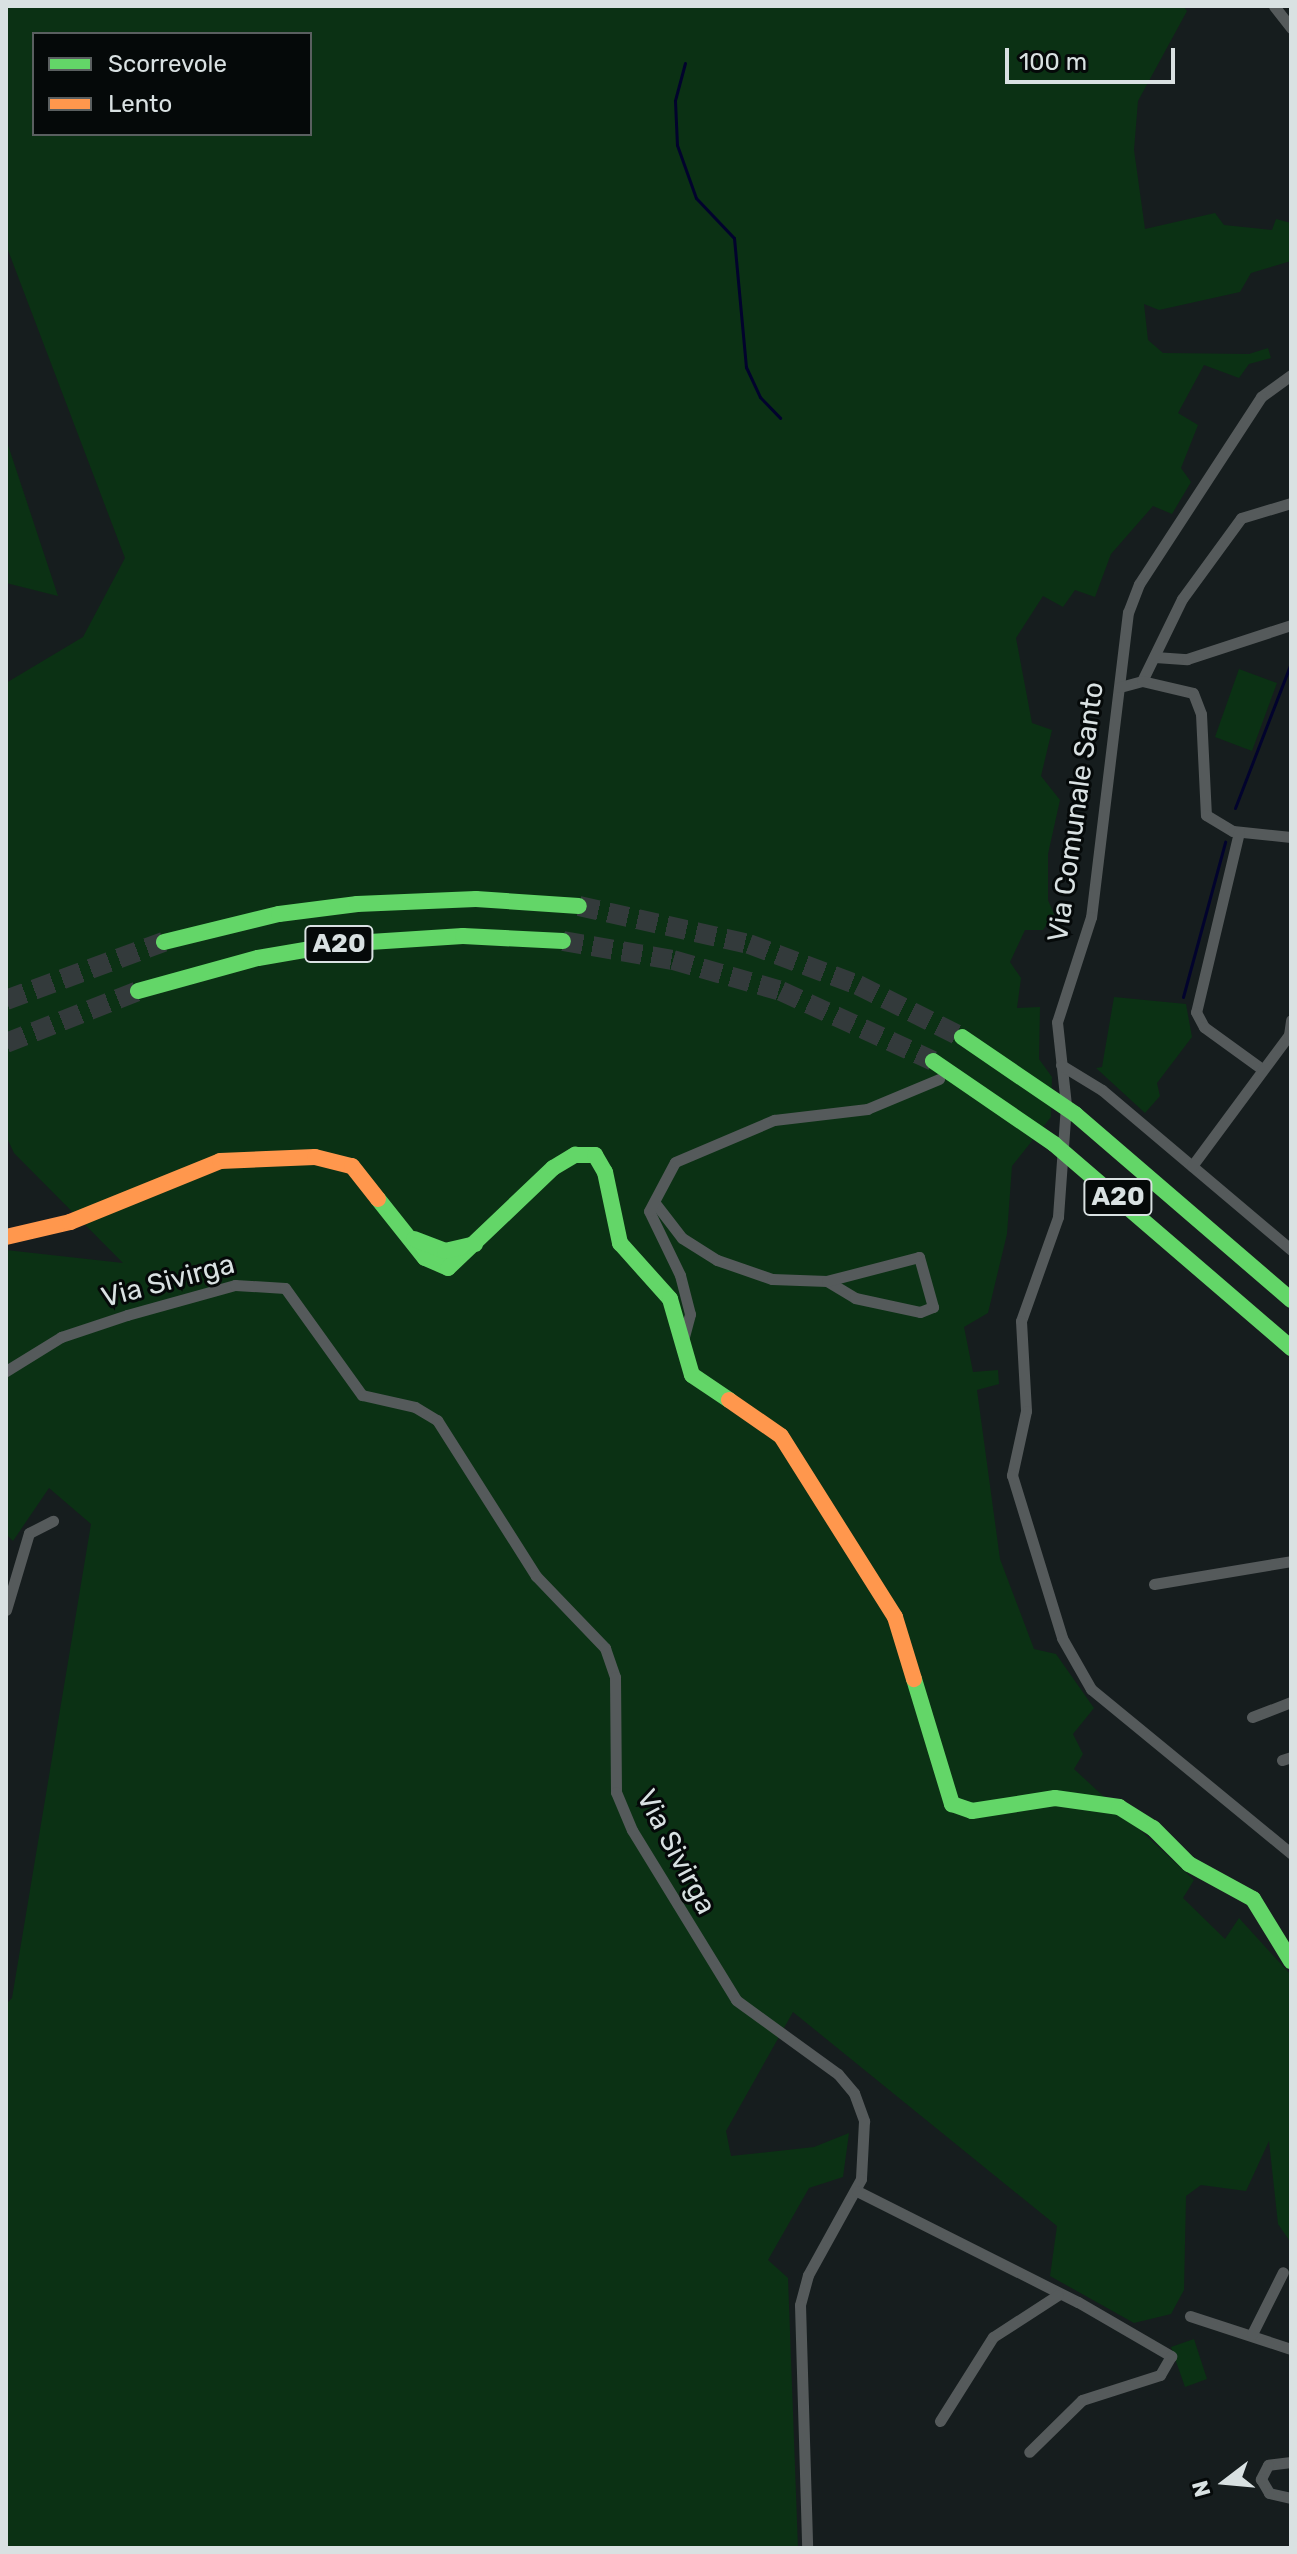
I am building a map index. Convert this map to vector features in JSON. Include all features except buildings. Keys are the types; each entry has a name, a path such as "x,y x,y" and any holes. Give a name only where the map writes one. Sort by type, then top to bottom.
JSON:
{"main road":[{"name":"A20","path":"164,942 279,914 357,904 436,899 579,906"},
{"name":"A20","path":"138,991 258,958 339,944 449,937 563,941"},
{"name":"A20","path":"962,1037 1075,1114 1291,1300"},
{"name":"A20","path":"933,1061 1054,1144 1291,1348"},
{"path":"6,1237 70,1222 220,1161 315,1157 352,1166 407,1234 435,1250 476,1243 553,1168 575,1155 595,1155 605,1172 620,1243 670,1299 681,1346 699,1384 760,1418 790,1446 895,1617 952,1804 972,1811 1055,1798 1127,1811 1183,1860 1253,1899 1291,1961"}],"street":[{"path":"1291,6 1277,10 1291,28"},
{"name":"Via Comunale Santo","path":"1291,375 1261,397 1139,584 1126,621 1091,917 1057,1022 1066,1123 1057,1224 1027,1300 1019,1338 1026,1411 1013,1492 1066,1648 1114,1713 1291,1853"},
{"path":"1142,681 1188,590 1241,518 1291,503"},
{"path":"1155,657 1187,659 1291,625"},
{"path":"1120,687 1142,681 1193,693 1201,714 1203,808 1218,826 1239,832 1291,837"},
{"path":"1239,832 1196,1012 1204,1027 1262,1069"},
{"path":"1192,1166 1262,1069 1290,1038 1291,1020"},
{"path":"1061,1065 1102,1090 1291,1250"},
{"path":"681,1346 690,1314 680,1275 649,1211 675,1162 756,1126 825,1111 867,1109 939,1079"},
{"path":"655,1203 682,1238 717,1260 772,1279 827,1281 919,1257 925,1261 933,1307 920,1312 855,1298 827,1281"},
{"name":"Via Sivirga","path":"6,1371 78,1331 209,1291 269,1283 292,1293 362,1395 415,1407 437,1420 536,1576 611,1658 616,1792 677,1911 736,2000 838,2074 854,2093 866,2152 857,2191 808,2275 800,2305 807,2548"},
{"path":"6,1610 29,1533 53,1521"},
{"path":"1154,1584 1291,1561"},
{"path":"1252,1717 1291,1702"},
{"path":"1274,1840 1291,1844"},
{"path":"857,2191 1171,2356 1160,2375 1082,2400 1029,2452"},
{"path":"1252,2334 1283,2272"},
{"path":"940,2421 993,2337 1058,2295"},
{"path":"1190,2316 1291,2349"},
{"path":"1291,2462 1268,2465 1261,2479 1269,2493 1291,2498"}],"green space":[{"path":"6,6 1183,6 1187,11 1138,101 1134,150 1145,229 1215,213 1224,225 1272,230 1276,219 1291,223 1291,261 1251,273 1240,292 1159,310 1144,304 1148,340 1163,353 1249,354 1268,348 1271,358 1249,364 1239,378 1204,365 1178,413 1198,425 1181,468 1191,482 1172,514 1153,506 1111,554 1095,597 1075,590 1063,607 1043,596 1016,638 1032,723 1052,730 1041,776 1060,800 1048,854 1048,900 1054,914 1043,930 1025,930 1010,962 1021,978 1017,1008 1040,1007 1039,1059 1052,1077 1051,1117 1012,1166 1007,1234 988,1313 964,1327 973,1372 998,1370 999,1384 977,1390 1000,1559 1034,1649 1056,1654 1094,1708 1073,1734 1083,1754 1074,1769 1194,1880 1183,1898 1225,1939 1239,1918 1291,1975 1291,2243 1278,2224 1269,2141 1246,2191 1201,2185 1186,2196 1184,2290 1171,2314 1134,2323 1050,2276 1057,2226 793,2012 726,2131 731,2156 814,2147 849,2133 843,2177 809,2188 768,2260 788,2278 798,2548 6,2548 6,2004 12,1998 91,1524 49,1488 13,1541 6,1534 6,1250 123,1263 14,1153 6,1136 6,683 83,637 125,558 6,245"},
{"path":"6,439 58,596 6,583"},
{"path":"1239,669 1277,683 1252,751 1215,737"},
{"path":"1114,997 1186,1004 1192,1037 1157,1083 1160,1096 1145,1113 1096,1068 1102,1067"},
{"path":"1194,2339 1207,2379 1185,2387 1171,2347"}],"waterway":[{"path":"685,63 675,101 677,145 696,198 734,238 746,367 760,397 780,418"},
{"path":"1235,808 1291,663"},
{"path":"1183,997 1225,842"}],"tunnel":[{"path":"579,906 749,944 858,985 962,1037"},
{"path":"563,941 673,960 781,991 933,1061"},
{"path":"6,1000 164,942"},
{"path":"6,1043 138,991"}],"traffic: fast":[{"path":"164,942 279,914 357,904 476,899 579,906"},
{"path":"138,991 258,958 339,944 463,936 563,941"},
{"path":"962,1037 1075,1114 1291,1300"},
{"path":"933,1061 1054,1144 1291,1348"},
{"path":"378,1199 425,1258 448,1268 553,1168 575,1155 595,1155 605,1172 620,1243 670,1299 692,1375 729,1400"},
{"path":"414,1239 445,1251 475,1244"},
{"path":"914,1679 952,1804 972,1811 1055,1798 1119,1807 1153,1828 1189,1864 1253,1899 1291,1961"}],"traffic: slow":[{"path":"6,1237 70,1222 220,1161 315,1157 352,1166 378,1199"},
{"path":"729,1400 781,1436 895,1617 914,1679"}]}
